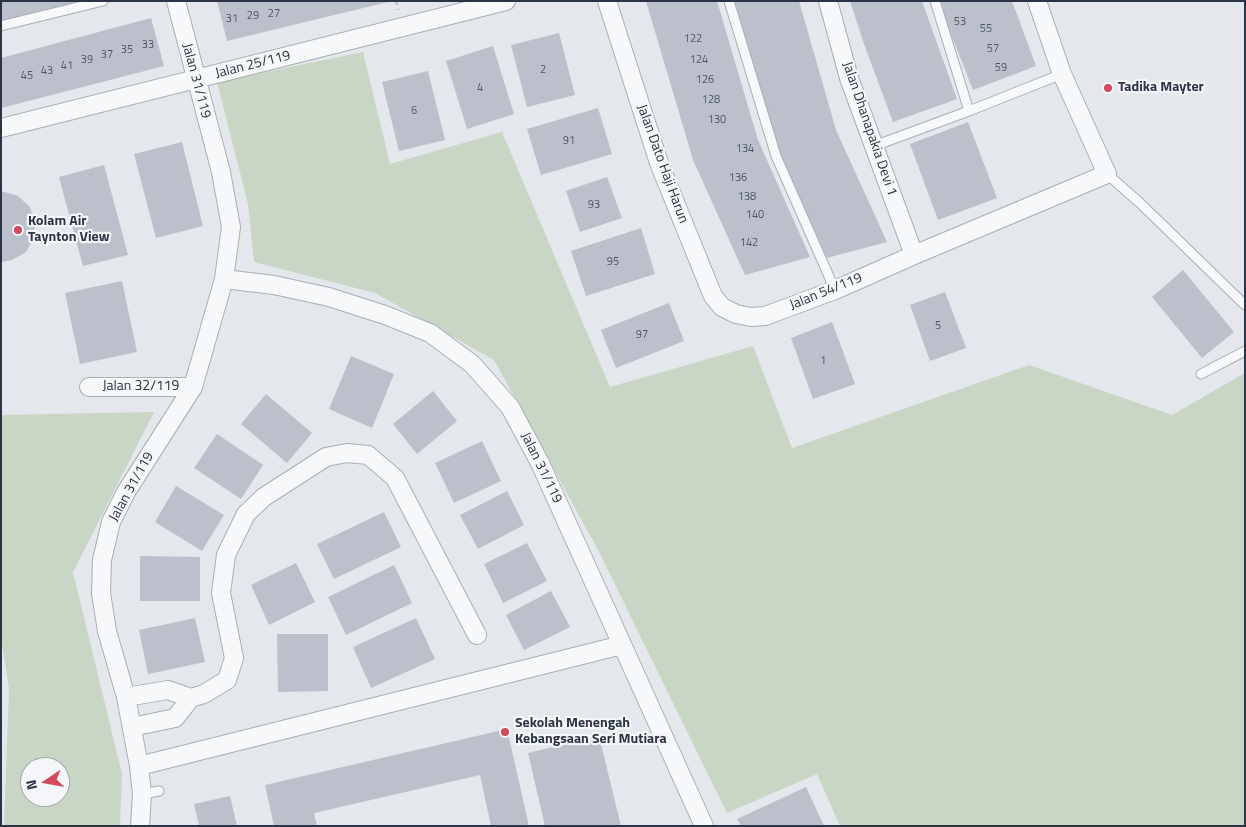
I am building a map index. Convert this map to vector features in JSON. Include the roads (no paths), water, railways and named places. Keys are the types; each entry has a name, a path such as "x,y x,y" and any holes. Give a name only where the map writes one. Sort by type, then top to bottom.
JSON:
{"street":[{"name":"Jalan 31/119","path":"140,826 142,794 139,766 126,697 107,631 101,594 102,560 111,522 126,492 193,387 224,279 231,227 221,172 176,1"},
{"name":"Jalan 25/119","path":"1,128 506,1"},
{"name":"Jalan Dato Haji Harun","path":"607,1 659,163 713,296 722,307 736,314"},
{"name":"Jalan Dhanapakia Devi 1","path":"828,1 849,78 914,255"},
{"path":"1038,1 1062,74 1108,174"},
{"name":"Jalan 54/119","path":"736,314 750,317 765,316 835,290 1108,174"},
{"name":"Jalan 31/119","path":"224,279 274,285 329,297 385,314 430,333 472,364 510,407 540,463 704,826"},
{"name":"Jalan 32/119","path":"89,387 193,387"},
{"path":"132,727 176,718 191,698 204,694 227,680 234,658 220,593 226,554 246,514 264,497 326,457 347,453 368,455 395,478 477,635"},
{"path":"139,766 622,645"},
{"path":"126,697 168,690 191,698"}],"lane":[{"path":"1,26 103,1"},
{"path":"729,1 776,156 835,290"},
{"path":"935,1 969,111"},
{"path":"874,146 1062,74"},
{"path":"1108,174 1245,305"},
{"path":"1201,374 1245,351"},
{"path":"142,794 159,791"}],"place":[{"name":"Tadika Mayter","path":"1108,88"},
{"name":"Kolam Air Taynton View","path":"18,230"},
{"name":"Sekolah Menengah Kebangsaan Seri Mutiara","path":"505,732"}]}
